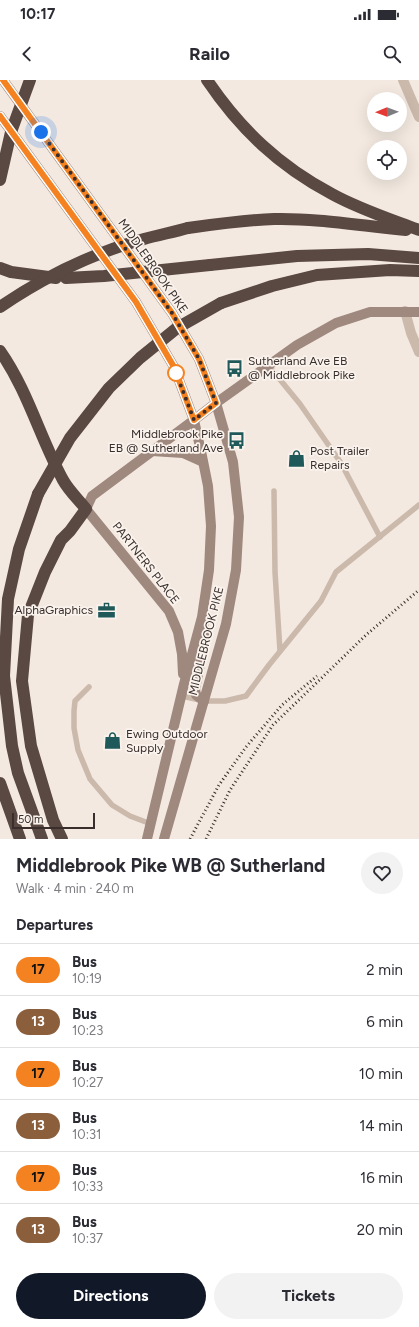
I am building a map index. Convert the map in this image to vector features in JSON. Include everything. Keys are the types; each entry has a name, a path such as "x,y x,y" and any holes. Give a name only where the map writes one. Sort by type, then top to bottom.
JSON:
{"highway":[{"path":"0,180 24,80"},
{"path":"12,132 30,80"},
{"path":"207,80 236,119 265,149 294,171 338,197 366,210 419,230"},
{"path":"210,80 216,94"},
{"path":"0,307 17,295 66,269 143,239 188,228 234,221 275,219 320,221 378,228 419,230"},
{"path":"0,268 11,272 66,278 104,276 298,256 368,254 419,258"},
{"path":"42,839 18,773 12,746 4,676 8,599 19,548 38,494 70,438 109,388 140,358 177,328 221,304 272,286 317,275 390,270 419,271"},
{"path":"0,351 7,361 28,402 64,482 86,509 70,532 61,540 45,572 28,615 22,681 31,746 54,820 62,839"},
{"path":"0,783 20,839"}],"main road":[{"name":"MIDDLEBROOK PIKE","path":"3,80 172,313 199,359 216,403 233,462 239,518 236,570 226,624 164,839"},
{"name":"MIDDLEBROOK PIKE","path":"0,116 136,302 174,367 194,420 208,486 211,526 209,570 202,617 184,684 147,839"},
{"path":"86,509 92,496 216,403 297,345 336,323 370,312 419,312"},
{"path":"152,451 183,453 203,462"},
{"name":"PARTNERS PLACE","path":"86,509 169,611 178,632 182,654 184,684"},
{"path":"202,617 205,633 204,644 194,689 196,695 204,701"},
{"path":"151,824 167,828"}],"street":[{"path":"403,80 419,117"},
{"path":"405,311 411,333 419,352"}],"lane":[{"path":"268,365 300,404 341,463 380,537"},
{"path":"274,491 275,572 280,652"},
{"path":"182,696 204,701 225,702 246,696 321,601 336,572 419,505"},
{"path":"88,687 75,701 74,728 78,750 90,779 112,805 130,816 151,824"}],"railway":[{"path":"206,839 230,790 273,725 366,635 419,590"},
{"path":"190,839 219,785 246,747 282,705 317,676"}],"bus line":[{"name":"17","path":"0,116 136,302 174,367 194,420 216,403 199,359 172,313 3,80"}],"place":[{"name":"Sutherland Ave EB @ Middlebrook Pike","path":"235,368"},
{"name":"Middlebrook Pike EB @ Sutherland Ave","path":"236,441"},
{"name":"Post Trailer Repairs","path":"297,458"},
{"name":"AlphaGraphics","path":"106,610"},
{"name":"Ewing Outdoor Supply","path":"113,741"}],"route":[{"path":"41,132 172,313 199,359 216,403 194,420 176,373"}]}
